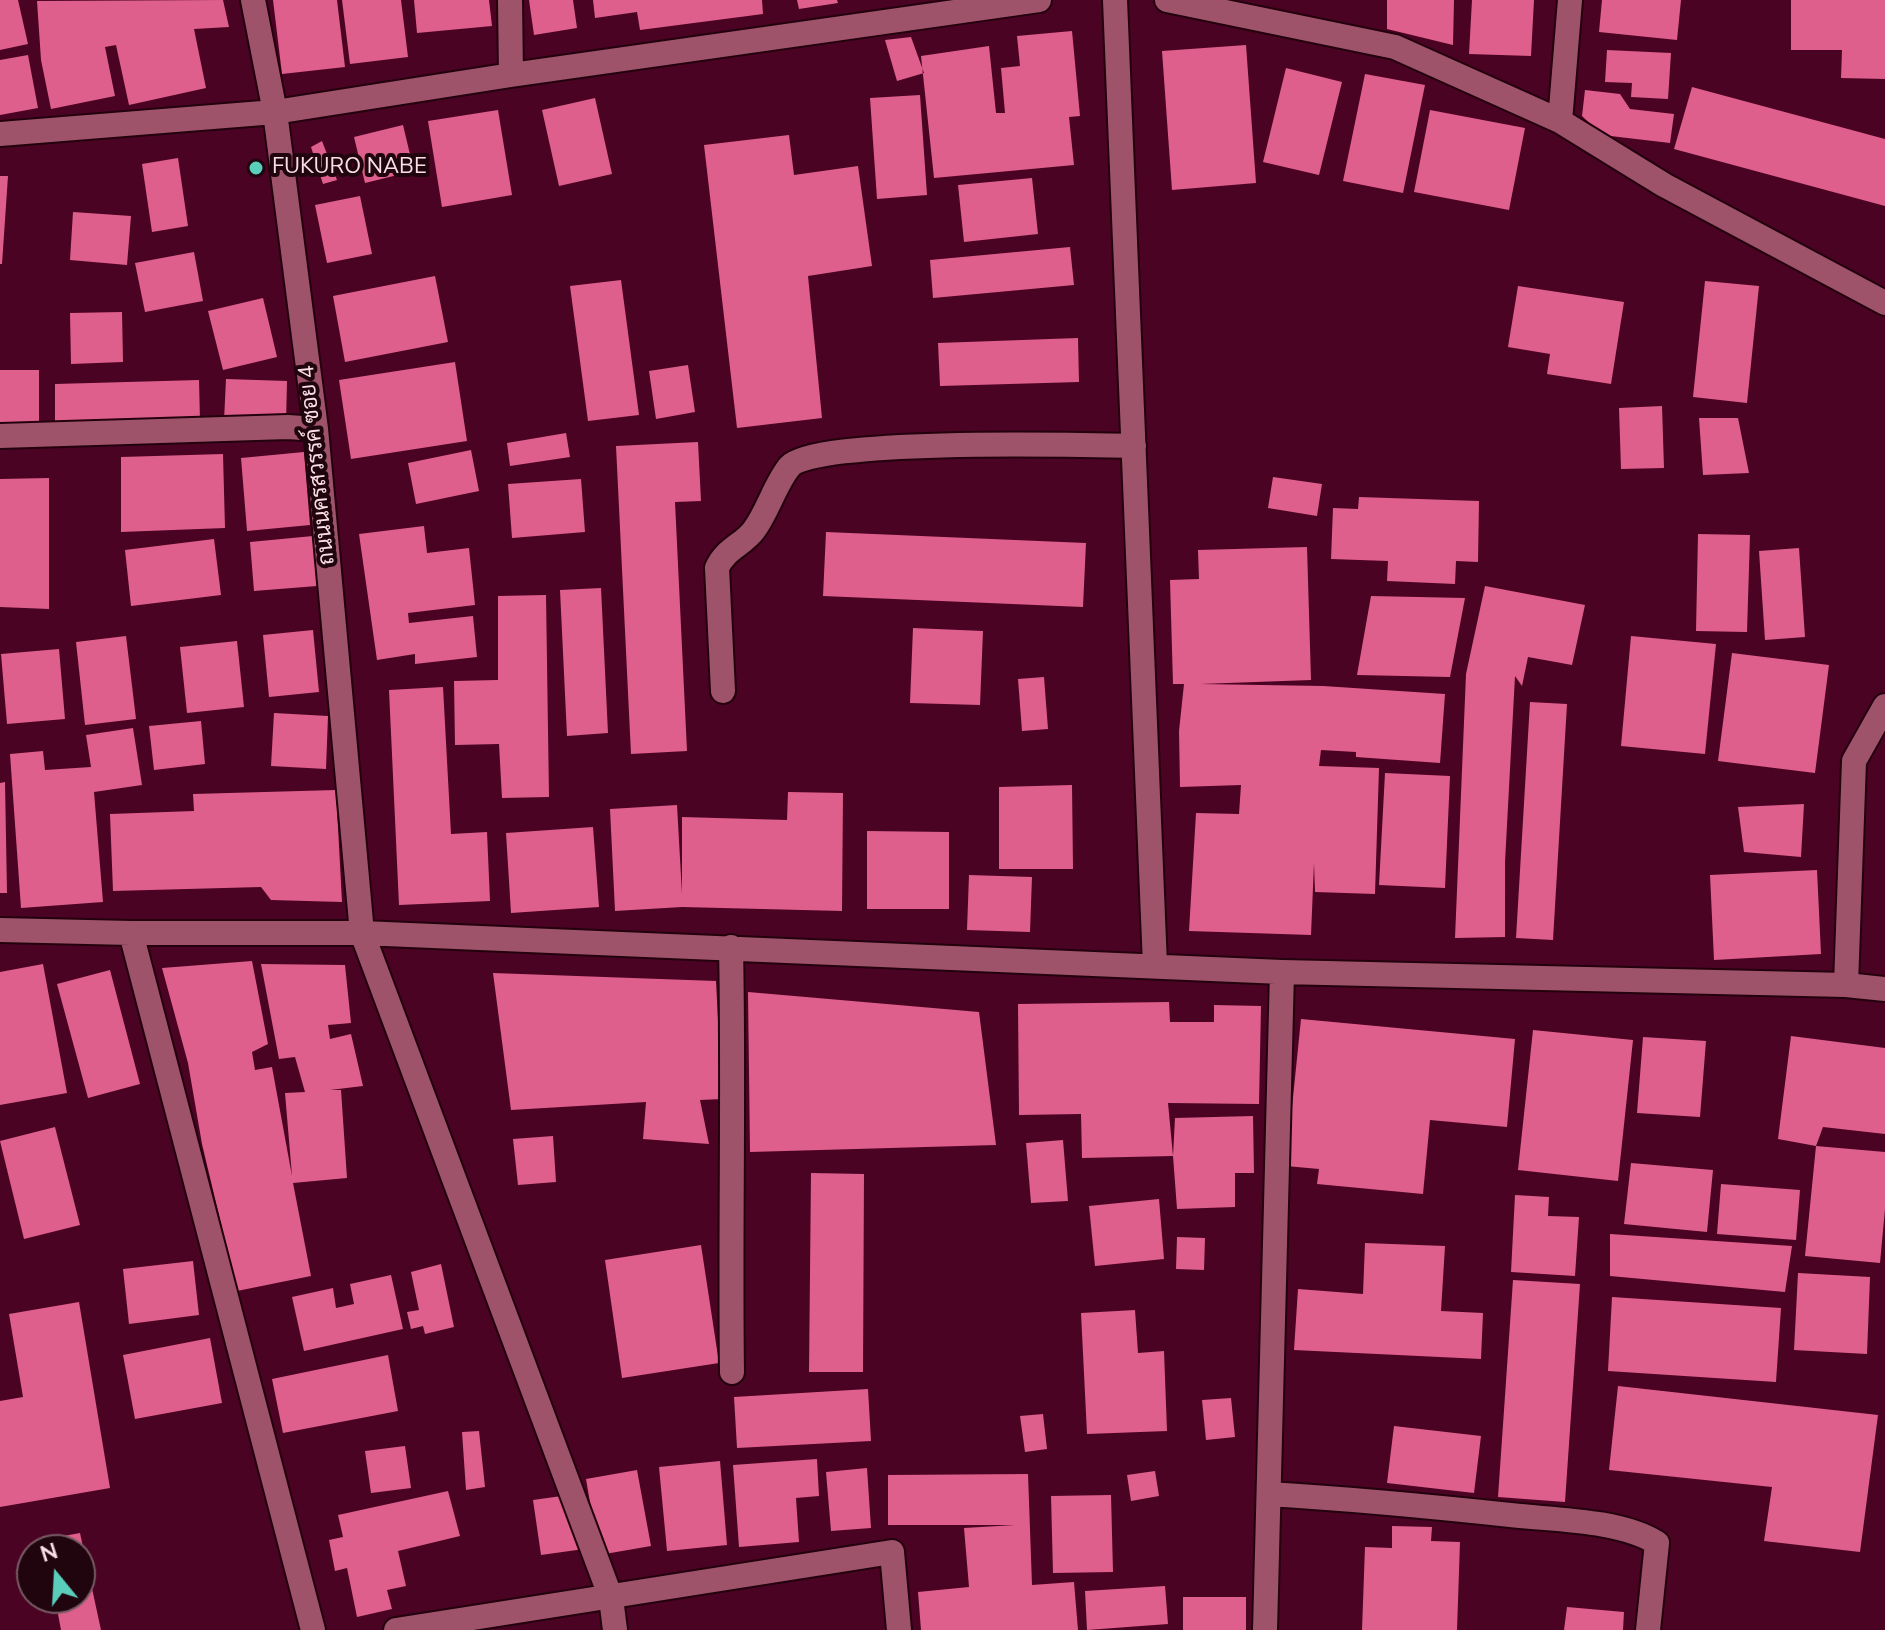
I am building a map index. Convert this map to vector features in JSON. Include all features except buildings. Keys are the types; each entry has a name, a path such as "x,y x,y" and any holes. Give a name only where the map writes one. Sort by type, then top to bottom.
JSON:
{"street":[{"name":"ถนนนครสวรรค์ ซอย 4","path":"253,0 275,112 316,429 362,933 611,1598 615,1630"},
{"path":"510,0 511,75"},
{"path":"0,134 275,112 1039,0"},
{"path":"1115,0 1155,965"},
{"path":"1167,0 1395,47 1560,121 1664,185 1885,303"},
{"path":"1560,121 1570,0"},
{"path":"0,436 288,427 316,429"},
{"path":"723,691 717,568 721,558 752,533 791,466 802,459 873,448 1134,446"},
{"path":"1846,985 1854,761 1885,706"},
{"path":"0,930 362,933 1282,972 1846,985 1885,989"},
{"path":"131,933 313,1630"},
{"path":"731,947 734,1079 730,1225 732,1372"},
{"path":"1265,1630 1282,972"},
{"path":"1269,1494 1385,1501 1572,1521 1641,1533 1657,1543 1648,1630"},
{"path":"396,1630 892,1552 899,1630"}],"place":[{"name":"FUKURO NABE","path":"256,168"}]}
